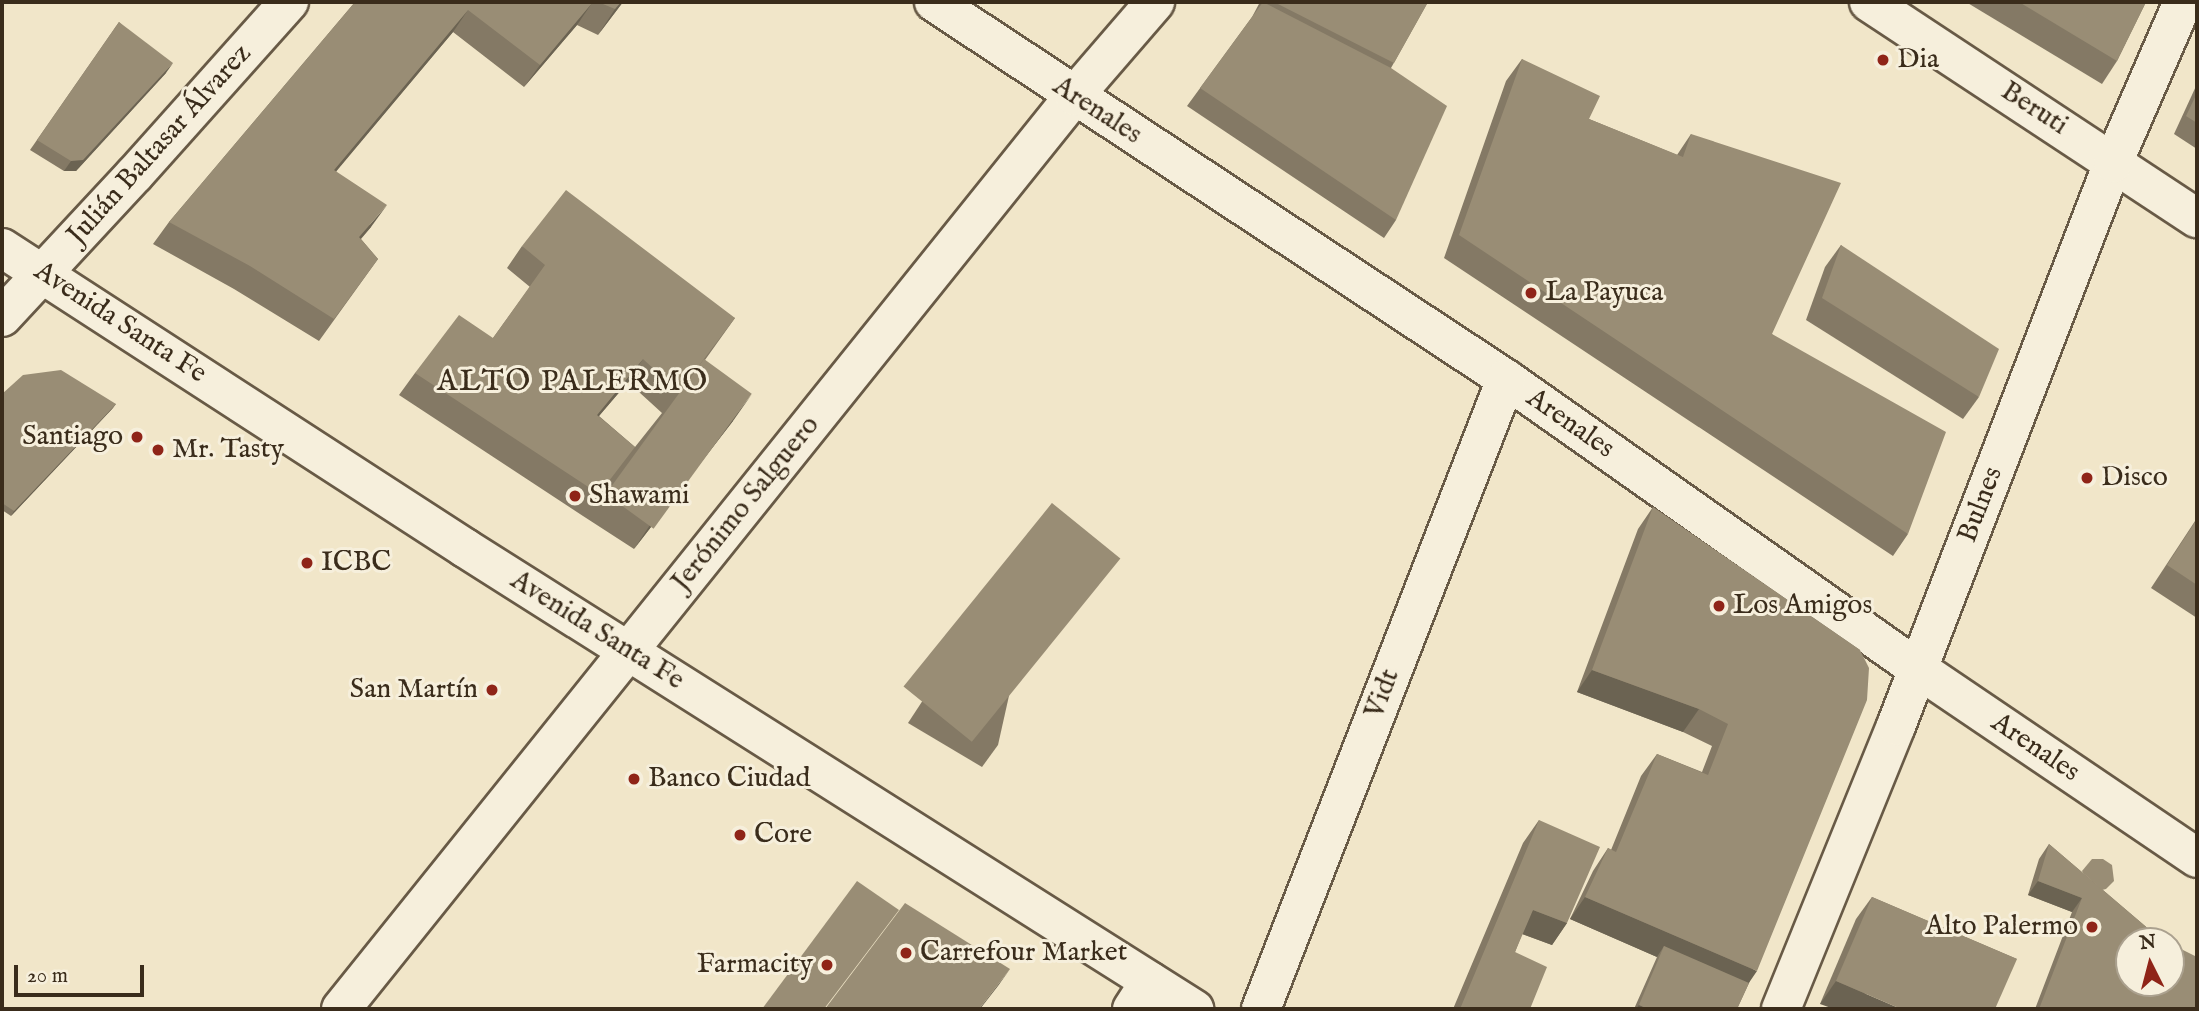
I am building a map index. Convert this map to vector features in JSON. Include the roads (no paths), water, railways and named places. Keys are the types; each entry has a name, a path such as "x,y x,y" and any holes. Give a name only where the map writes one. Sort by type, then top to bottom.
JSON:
{"street":[{"name":"Julián Baltasar Álvarez","path":"2,317 289,2"},
{"name":"Arenales","path":"934,2 1506,379 1917,669 2197,858"},
{"name":"Jerónimo Salguero","path":"341,1009 1074,96 1155,2"},
{"name":"Beruti","path":"1869,2 2197,218"},
{"name":"Bulnes","path":"1781,1009 1917,669 2113,163 2183,2"},
{"name":"Avenida Santa Fe","path":"2,248 628,650 1141,995 1194,1009"},
{"name":"Vidt","path":"1261,1009 1506,379"}],"place":[{"name":"Dia","path":"1883,60"},
{"name":"La Payuca","path":"1531,293"},
{"name":"Santiago","path":"137,437"},
{"name":"Mr. Tasty","path":"158,450"},
{"name":"Disco","path":"2087,478"},
{"name":"Shawami","path":"575,496"},
{"name":"ICBC","path":"307,563"},
{"name":"Los Amigos","path":"1719,606"},
{"name":"San Martín","path":"492,690"},
{"name":"Banco Ciudad","path":"634,779"},
{"name":"Core","path":"740,835"},
{"name":"Alto Palermo","path":"2092,927"},
{"name":"Carrefour Market","path":"906,953"},
{"name":"Farmacity","path":"827,965"}],"district":[{"name":"ALTO PALERMO","path":"573,382"}]}
